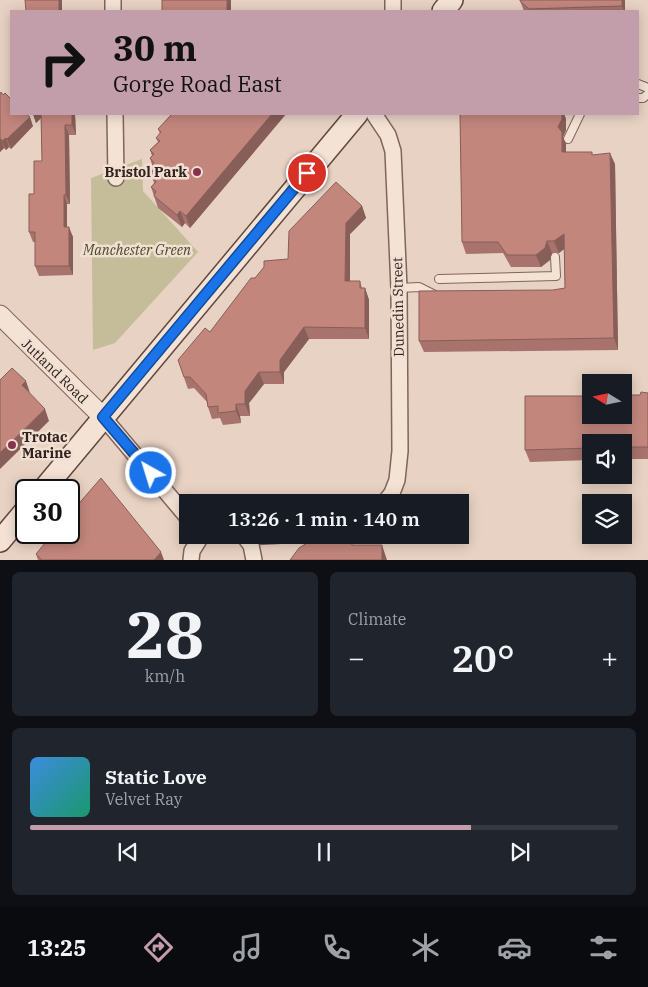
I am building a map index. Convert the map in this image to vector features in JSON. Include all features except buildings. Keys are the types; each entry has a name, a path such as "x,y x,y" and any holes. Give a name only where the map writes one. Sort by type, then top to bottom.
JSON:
{"main road":[{"path":"444,10 452,0"},
{"path":"51,479 356,115"},
{"path":"0,541 15,523"}],"street":[{"path":"115,115 116,178"},
{"name":"Dunedin Street","path":"375,115 388,135 393,151 399,288 400,451 397,480 391,494"},
{"name":"Jutland Road","path":"0,315 103,417 179,507"},
{"path":"191,560 192,551 196,544"},
{"path":"249,544 254,556 268,544"}],"lane":[{"path":"568,139 580,115"},
{"path":"438,278 556,276 556,257"},
{"path":"399,288 419,287 438,296 448,296"}],"green space":[{"name":"Manchester Green","path":"142,159 143,191 198,252 115,343 93,350 91,178"}],"place":[{"name":"Bristol Park","path":"197,172"},
{"name":"Trotac Marine","path":"12,445"}],"route":[{"path":"151,473 103,417 307,173"}]}
